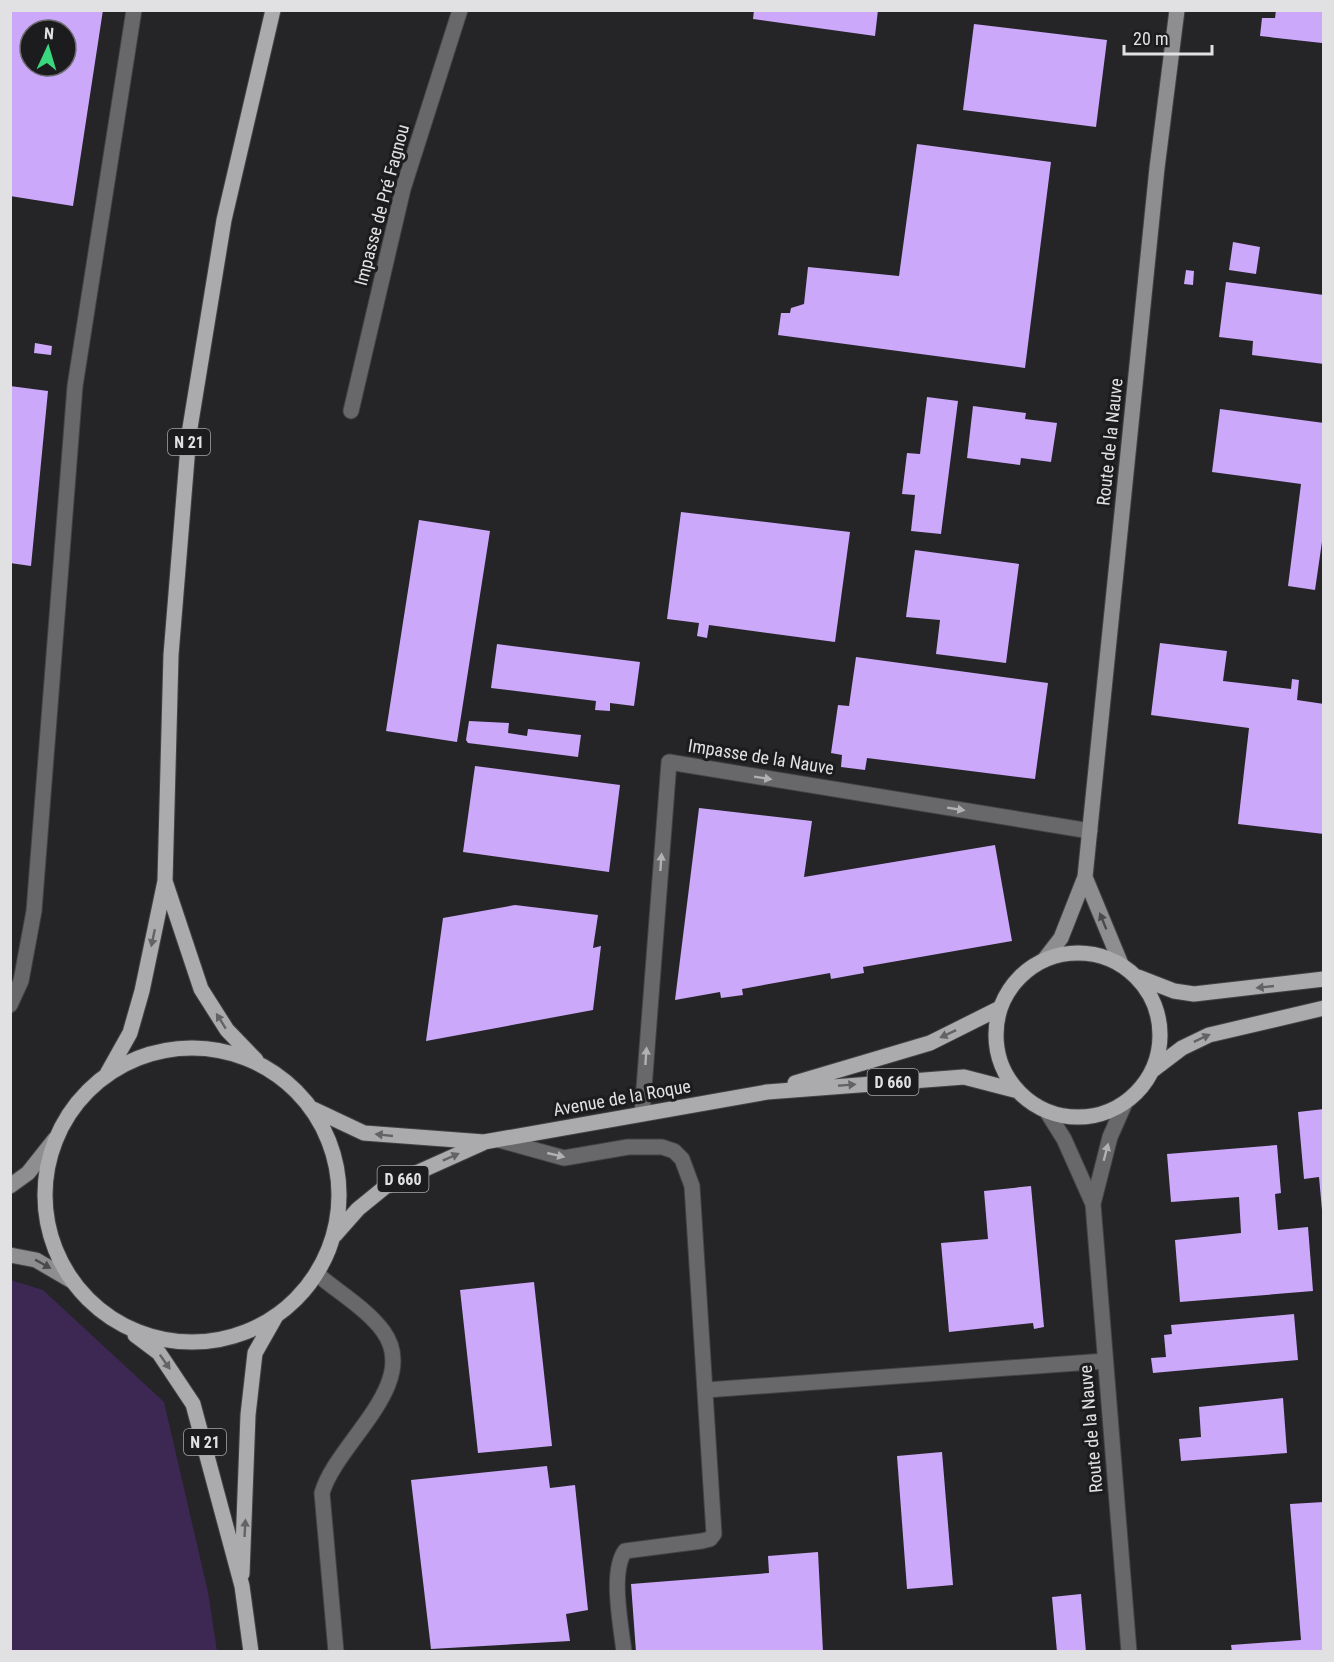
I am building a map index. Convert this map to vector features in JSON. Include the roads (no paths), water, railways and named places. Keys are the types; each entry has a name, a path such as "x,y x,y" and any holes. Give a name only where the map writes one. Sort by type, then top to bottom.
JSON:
{"main road":[{"name":"N 21","path":"107,1074 130,1033 165,881 171,655 189,434 224,220 259,61 273,10"},
{"name":"N 21","path":"165,881 201,989 227,1030 261,1064"},
{"path":"1323,979 1194,994 1174,991 1137,976 1121,964 1096,954 1070,952 1044,960 1025,971 1010,988 1000,1008 995,1029 997,1052 1005,1073 1018,1091 1047,1112 1074,1118 1092,1116 1125,1103 1142,1088 1154,1070 1182,1048 1209,1035 1323,1008"},
{"path":"1137,976 1152,997 1160,1021 1160,1046 1154,1070"},
{"name":"D 660","path":"767,1092 930,1042 1000,1008"},
{"path":"182,1047 223,1050 261,1064 289,1083 313,1109 333,1148 340,1191 335,1235 317,1275 298,1298 276,1316 240,1335 199,1342 159,1339 120,1324 94,1306 72,1281 50,1237 44,1187 55,1139 76,1102 107,1074 143,1055 182,1047"},
{"name":"D 660","path":"767,1092 964,1077 1018,1091"},
{"name":"Avenue de la Roque","path":"492,1141 767,1092"},
{"name":"D 660","path":"313,1109 364,1133 492,1141"},
{"name":"D 660","path":"335,1235 358,1209 385,1187 492,1141"},
{"name":"N 21","path":"242,1586 250,1394 255,1353 276,1316"},
{"name":"N 21","path":"120,1324 159,1353 193,1404 242,1586 251,1652"}],"street":[{"path":"10,1005 21,981 34,910 75,386 134,10"},
{"name":"Impasse de Pré Fagnou","path":"351,411 403,189 460,10"},
{"name":"Route de la Nauve","path":"1044,960 1061,938 1085,877 1158,168 1177,10"},
{"name":"Impasse de la Nauve","path":"642,1114 669,762 1090,831"},
{"name":"Route de la Nauve","path":"1085,877 1121,964"},
{"path":"1093,1204 1110,1137 1125,1103"},
{"path":"1047,1112 1064,1139 1093,1204"},
{"path":"10,1186 28,1173 55,1139"},
{"path":"492,1141 564,1158 628,1147 662,1147 674,1151 688,1169 694,1205 714,1534 710,1539 702,1541 625,1551 620,1559 617,1573 624,1652"},
{"name":"Route de la Nauve","path":"1093,1204 1129,1652"},
{"path":"10,1255 36,1260 72,1281"},
{"path":"317,1275 384,1332 392,1350 393,1366 382,1399 327,1476 322,1493 336,1652"},
{"path":"706,1390 1105,1361"}]}
